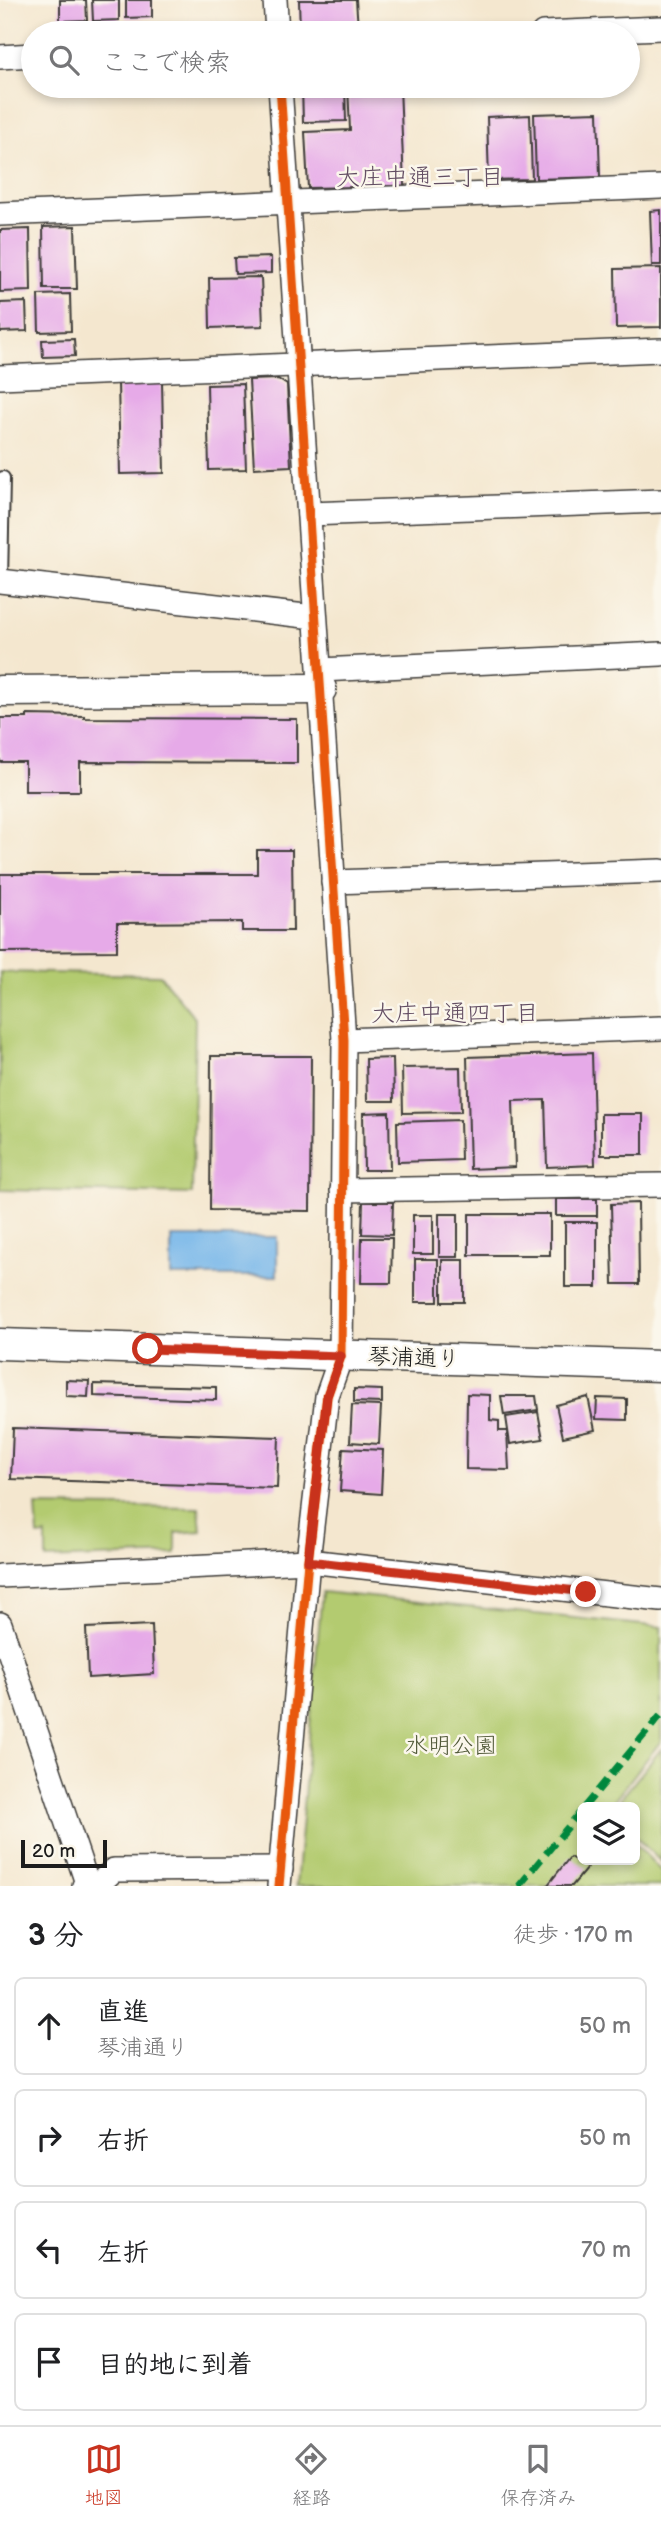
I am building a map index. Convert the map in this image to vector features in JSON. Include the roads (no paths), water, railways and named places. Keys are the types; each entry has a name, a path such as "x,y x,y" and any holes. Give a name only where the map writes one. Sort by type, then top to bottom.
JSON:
{"street":[{"path":"275,0 276,21"},
{"path":"640,29 661,28"},
{"path":"0,57 21,56"},
{"path":"96,1886 114,1870 280,1878 308,1561 327,1396 341,1356 344,1040 321,680 313,617 309,514 281,98"},
{"path":"0,214 661,187"},
{"path":"0,377 661,350"},
{"path":"309,514 661,501"},
{"path":"1,581 313,617"},
{"path":"0,691 321,680 661,654"},
{"path":"333,882 661,871"},
{"path":"344,1040 661,1028"},
{"path":"342,1190 661,1185"},
{"name":"琴浦通り","path":"0,1344 661,1366"},
{"path":"0,1576 308,1561 661,1600"},
{"path":"0,1624 87,1884 84,1886"}],"lane":[{"path":"1,581 3,478"}],"water":[{"path":"171,1237 277,1237 277,1276 171,1276"}],"district":[{"name":"大庄中通三丁目","path":"420,177"},
{"name":"大庄中通四丁目","path":"455,1013"}],"park label":[{"name":"水明公園","path":"451,1746"}]}
